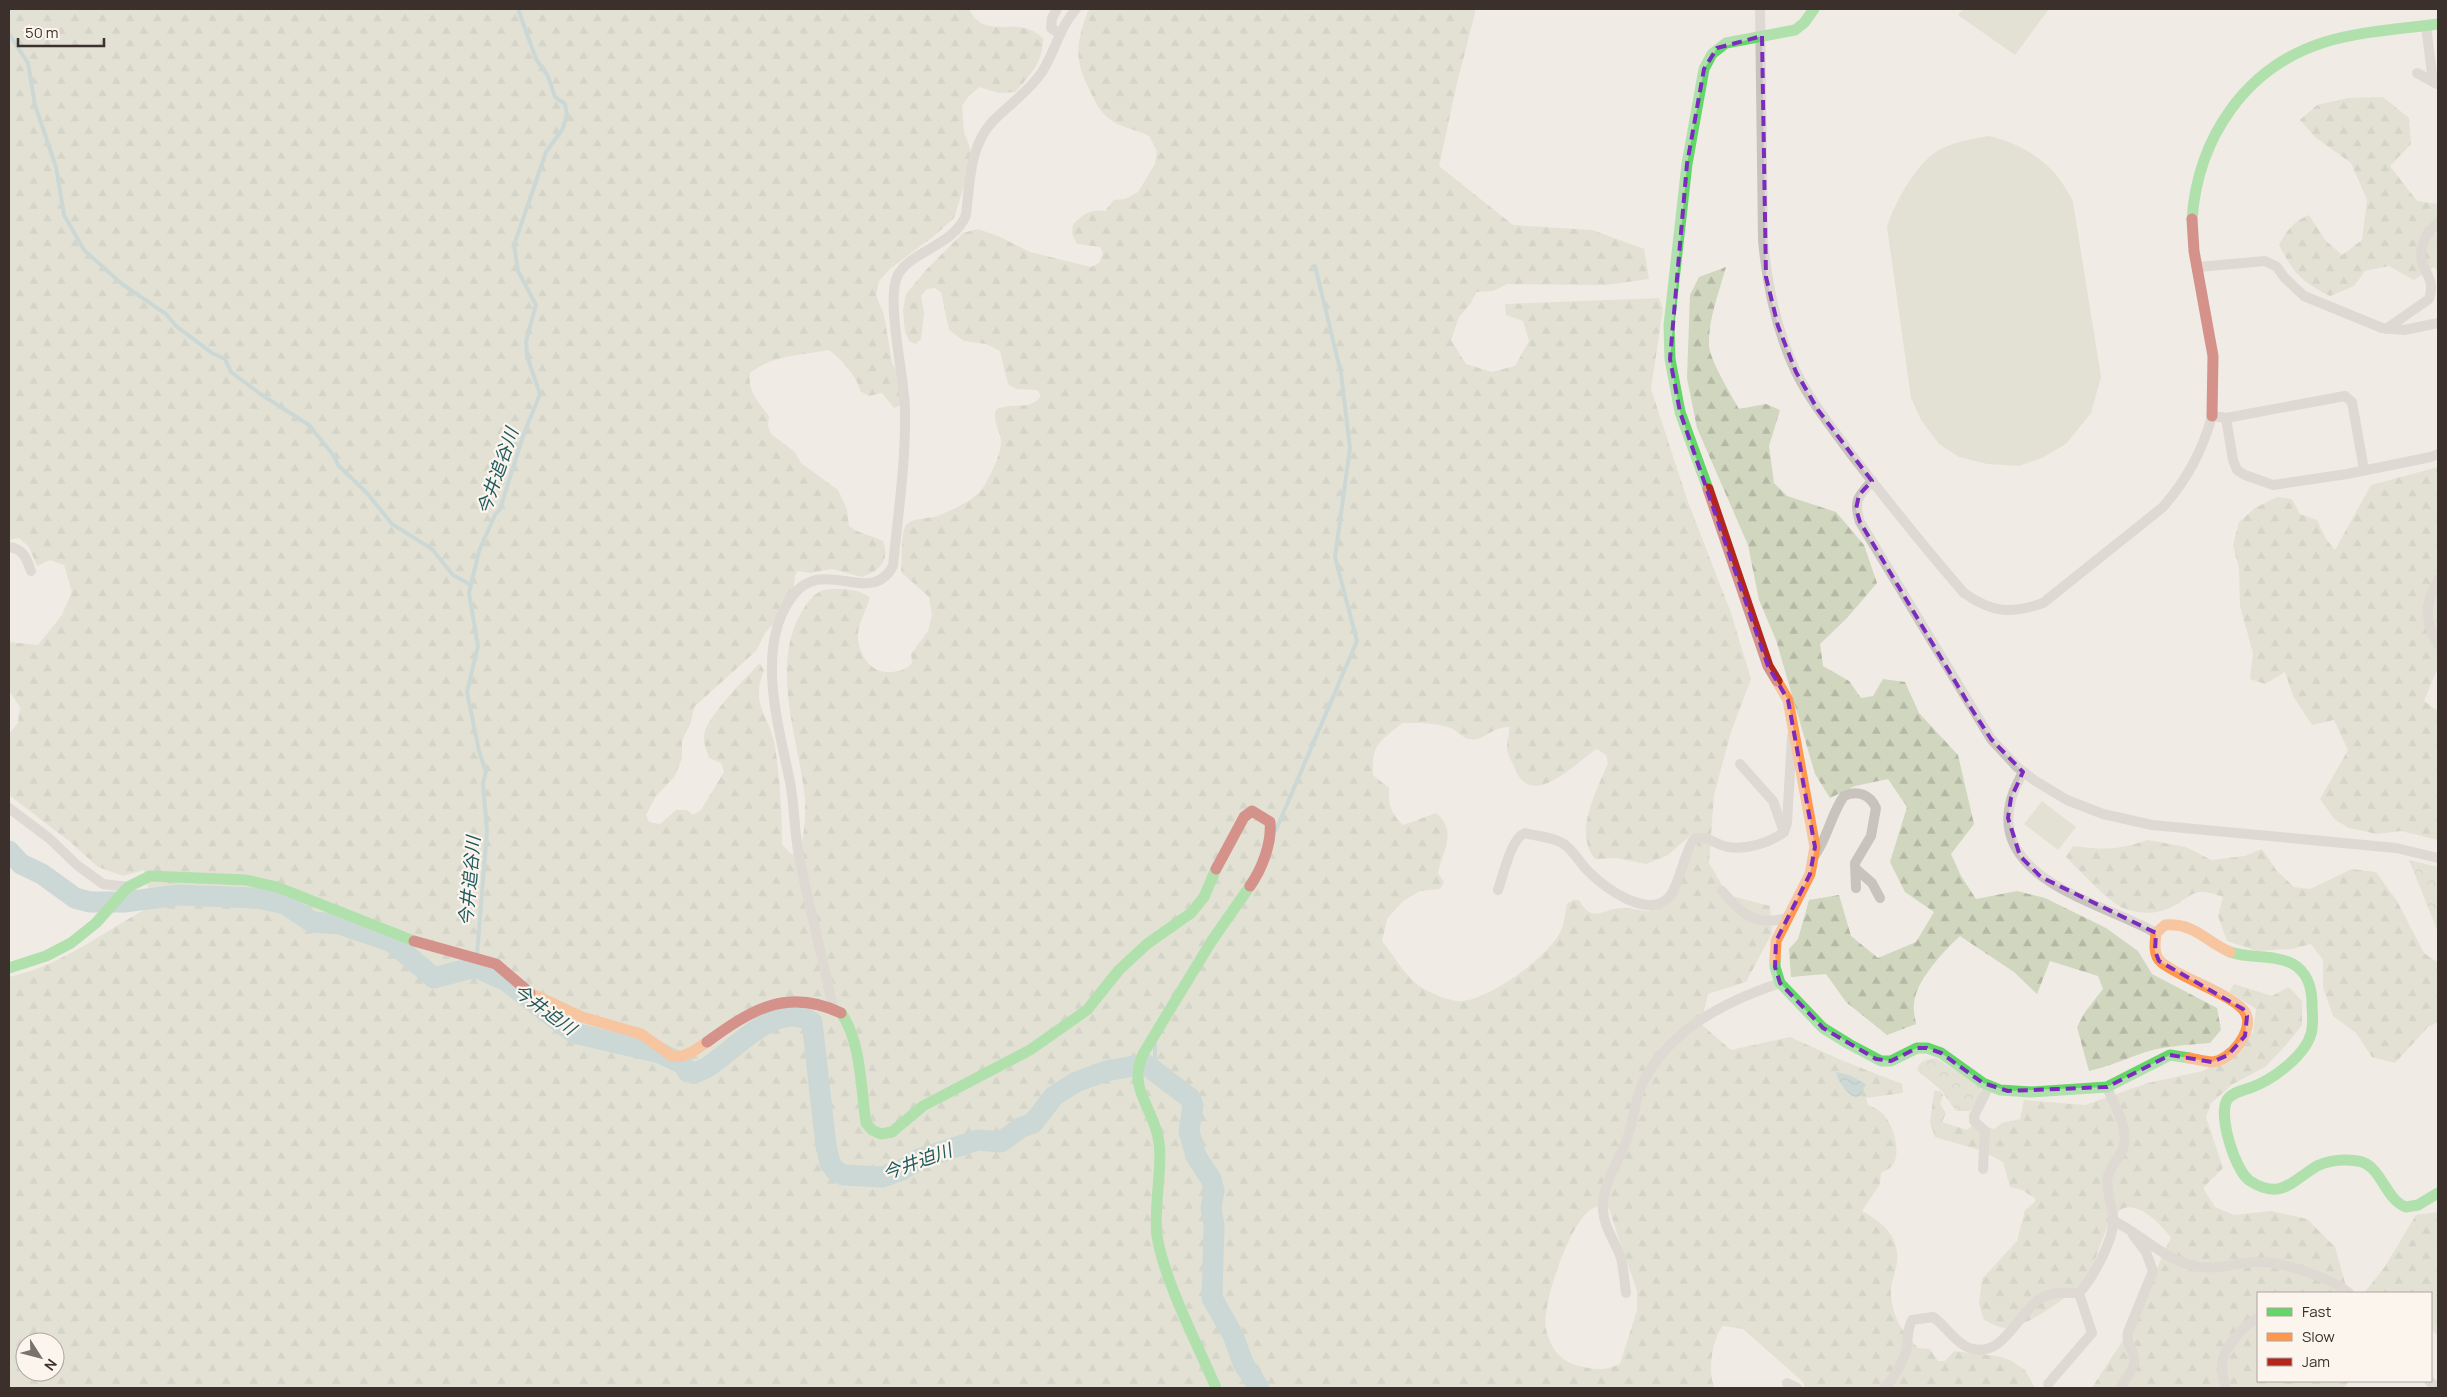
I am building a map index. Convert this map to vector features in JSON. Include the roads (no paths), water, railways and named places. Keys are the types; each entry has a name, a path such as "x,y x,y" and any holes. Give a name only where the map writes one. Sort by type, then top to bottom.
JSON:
{"street":[{"path":"1057,9 1051,28 1060,34"},
{"path":"832,1008 819,940 799,859 790,784 775,710 773,685 775,639 784,611 796,592 804,584 826,578 856,583 874,583 886,575 893,566 905,454 905,407 894,301 897,276 915,260 956,232 963,223 966,215 976,148 991,123 1040,74 1050,58 1060,34 1076,9"},
{"path":"1760,9 1762,36 1763,240 1766,277 1778,326 1796,372 1818,410 1872,482 1964,593 1980,604 1992,609 2006,611 2026,609 2043,603 2063,589 2164,507 2196,463 2205,442 2212,416 2215,383 2213,356 2192,235 2197,178 2208,147 2223,116 2247,88 2276,66 2299,53 2325,42 2438,24"},
{"path":"1814,9 1804,23 1795,30 1726,43 1717,48 1709,57 1704,69 1687,164 1672,285 1674,290 1669,326 1670,359 1680,412 1724,532 1768,666 1788,700 1815,847 1810,874 1786,918 1775,949 1775,967 1780,984 1818,1024 1876,1059 1891,1061 1917,1048 1927,1048 1941,1053 1989,1086 2008,1091 2031,1092 2107,1087 2170,1055 2212,1062 2220,1060 2239,1045 2245,1036 2247,1016 2243,1009 2225,997 2178,974 2159,961 2155,951 2156,933 2165,924 2190,926 2220,948 2248,958 2278,959 2296,965 2308,978 2313,997 2311,1036 2302,1048 2272,1076 2251,1088 2236,1093 2226,1102 2224,1117 2226,1129 2237,1167 2243,1177 2270,1190 2279,1190 2299,1181 2317,1165 2331,1160 2364,1163 2376,1172 2392,1200 2403,1206 2414,1206 2438,1193"},
{"path":"2426,26 2436,83"},
{"path":"2417,73 2436,83"},
{"path":"2386,328 2429,299 2432,282 2423,264 2422,248 2429,233 2438,223"},
{"path":"2198,267 2266,261 2277,267 2284,277 2304,296 2386,328 2404,330 2438,323"},
{"path":"2212,416 2226,418 2346,396 2352,402 2364,470"},
{"path":"2226,418 2234,460 2238,470 2245,475 2273,485 2364,470 2432,457 2438,454"},
{"path":"1872,482 1859,496 1856,509 1860,522 1991,739 2023,772 2067,800 2103,814 2152,825 2396,848 2438,858"},
{"path":"9,547 19,549 25,555 30,571"},
{"path":"2438,580 2431,596 2428,619 2438,644"},
{"path":"1784,832 1787,823 1793,727"},
{"path":"1740,764 1772,801 1784,832"},
{"path":"2023,772 2011,798 2008,818 2014,845 2024,861 2041,877 2156,933"},
{"path":"1814,856 1823,843 1840,801 1846,795 1860,793 1869,798 1876,808 1871,836 1855,863 1856,888"},
{"path":"9,808 50,839 77,865 103,884 128,887"},
{"path":"9,968 51,954 69,945 81,936 123,895 128,887 150,876 246,880 278,887 422,944 496,964 530,993 582,1017 640,1034 672,1056 682,1056 692,1052 736,1021 756,1010 794,1001 814,1002 832,1008 841,1013 847,1021 855,1044 866,1123 872,1130 881,1134 892,1132 923,1106 1030,1050 1087,1010 1118,970 1147,944 1191,913 1204,897 1214,872 1244,817 1252,811 1258,813 1270,822 1271,832 1259,872 1211,942 1143,1054 1137,1070 1137,1084 1155,1125 1158,1138 1157,1234 1164,1265 1216,1388"},
{"path":"1498,890 1513,845 1519,836 1525,832 1562,842 1589,872 1609,888 1631,901 1649,905 1659,903 1670,896 1688,849 1694,839 1705,838 1723,846 1742,848 1784,832"},
{"path":"1856,869 1872,883 1880,898"},
{"path":"1722,891 1732,903 1756,921 1776,921 1786,918"},
{"path":"1626,1293 1621,1260 1606,1227 1603,1208 1606,1184 1627,1140 1644,1080 1667,1050 1698,1021 1726,1004 1780,984"},
{"path":"1983,1169 1985,1131 1974,1121 1974,1116 1989,1086"},
{"path":"2079,1293 2104,1254 2114,1221 2108,1177 2122,1150 2125,1139 2124,1129 2107,1087"},
{"path":"2114,1221 2170,1257 2187,1264 2206,1268 2266,1263 2315,1277 2343,1288 2348,1292"},
{"path":"2120,1388 2134,1365 2133,1354 2127,1338 2128,1332 2153,1271 2146,1252 2131,1232"},
{"path":"1884,1388 1896,1374 1907,1349 1908,1328 1912,1320 1932,1317 1967,1347 1988,1348 2004,1339 2039,1300 2056,1292 2079,1293"},
{"path":"2048,1384 2092,1333 2079,1293"},
{"path":"2225,1388 2222,1364 2224,1357 2246,1324 2257,1318"},
{"path":"1787,1383 1797,1388"}],"water":[{"path":"1836,1072 1849,1075 1866,1084 1862,1093 1857,1097 1850,1094 1841,1083"}],"waterway":[{"name":"今井追谷川","path":"477,955 487,831 483,783 486,772 479,751 467,692 478,646 469,593 479,551 495,515 500,509 523,436 540,394 527,356 526,341 536,305 518,271 514,245 546,152 562,130 567,115 565,104 555,97 548,76 536,59 518,9"},
{"path":"9,34 28,63 35,105 56,167 64,215 84,250 122,284 166,314 176,326 212,353 225,359 231,372 259,393 309,425 334,456 338,465 367,493 392,524 432,549 453,575 471,585"},
{"path":"1276,830 1357,641 1335,557 1350,448 1341,373 1315,266"},
{"name":"今井迫川","path":"9,851 21,864 42,874 75,898 90,902 124,902 179,895 258,898 285,904 312,922 340,924 392,942 434,978 475,967 505,980 574,1033 660,1053 683,1064 688,1072 697,1072 706,1068 742,1040 770,1022 784,1017 798,1017 812,1022 826,1146 830,1163 835,1170 843,1175 882,1177 902,1170 919,1159 978,1140 1001,1142 1020,1128 1033,1123 1054,1096 1076,1082 1106,1071 1145,1064 1190,1098 1193,1105 1189,1131 1196,1156 1211,1179 1214,1191 1211,1208 1214,1225 1212,1298 1233,1335 1243,1363 1259,1388"},
{"path":"1150,1067 1155,1059 1155,1044"}]}
